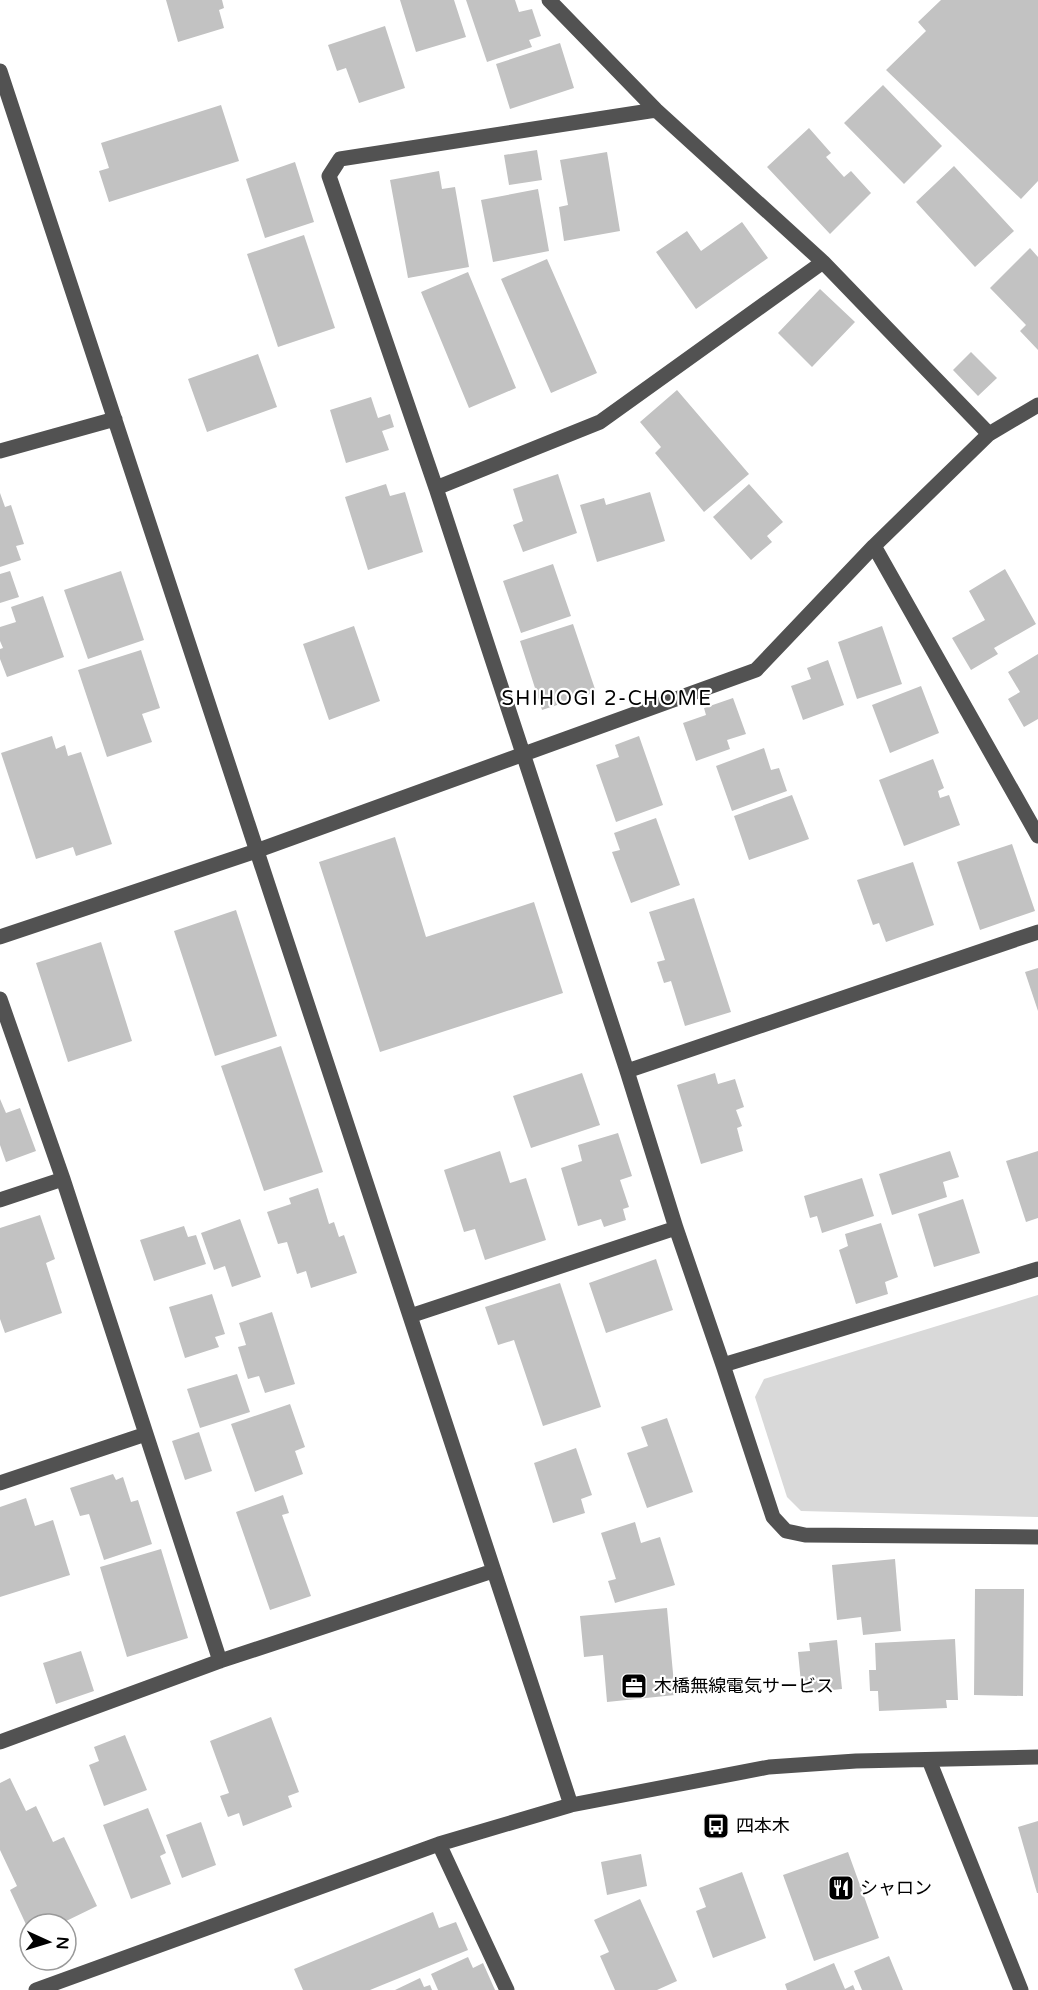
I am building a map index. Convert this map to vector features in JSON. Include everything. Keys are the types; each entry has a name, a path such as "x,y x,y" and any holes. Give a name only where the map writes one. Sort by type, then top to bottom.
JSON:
{"street":[{"path":"549,0 656,110 823,262 989,434"},
{"path":"0,71 571,1805"},
{"path":"656,110 340,159 329,176 436,488 627,1071 676,1228 773,1517 786,1531 804,1535 1038,1537"},
{"path":"436,488 600,422 823,262"},
{"path":"0,937 256,851 756,670 874,546 989,434 1038,405"},
{"path":"0,450 115,419"},
{"path":"874,546 1038,836"},
{"path":"627,1071 1038,932"},
{"path":"0,999 63,1179 220,1661"},
{"path":"0,1200 63,1179"},
{"path":"410,1316 676,1228"},
{"path":"723,1365 1038,1269"},
{"path":"0,1483 146,1434"},
{"path":"0,1742 220,1661 493,1571"},
{"path":"36,1990 439,1844 571,1805 769,1767 856,1761 1038,1757"},
{"path":"929,1760 1021,1990"},
{"path":"439,1844 507,1990"}],"shaded area":[{"path":"1038,1295 1038,1517 801,1511 787,1497 755,1397 764,1379"}],"building":[{"path":"166,0 222,0 224,8 219,10 224,28 178,42"},
{"path":"400,0 454,0 466,37 416,52"},
{"path":"466,0 515,0 519,12 532,9 541,36 529,40 532,47 487,62"},
{"path":"941,0 1038,0 1038,181 1021,199 886,70 926,31 918,22"},
{"path":"385,26 405,88 359,103 346,68 337,71 328,45"},
{"path":"560,43 574,88 510,109 496,64"},
{"path":"883,85 942,146 904,184 844,123"},
{"path":"221,105 239,161 109,202 99,171 109,168 101,143"},
{"path":"809,128 831,153 826,157 844,177 851,171 871,193 830,234 767,167"},
{"path":"537,150 542,180 509,185 504,155"},
{"path":"607,152 620,231 564,241 559,207 568,205 560,160"},
{"path":"295,162 314,222 265,238 246,179"},
{"path":"954,166 1014,231 975,267 916,202"},
{"path":"439,171 442,189 455,187 469,267 408,278 390,180"},
{"path":"538,189 549,251 493,262 481,200"},
{"path":"742,222 768,258 696,309 656,252 687,231 701,251"},
{"path":"304,235 335,328 278,347 247,254"},
{"path":"1030,248 1038,257 1038,350 1020,331 1026,325 990,288"},
{"path":"547,259 597,373 551,393 501,279"},
{"path":"468,272 516,388 469,408 421,292"},
{"path":"820,289 855,322 812,367 778,333"},
{"path":"971,352 997,378 978,396 953,370"},
{"path":"258,354 277,407 207,432 188,379"},
{"path":"677,390 749,474 704,512 655,453 661,447 640,422"},
{"path":"371,397 378,418 390,414 394,427 382,431 389,450 346,463 330,410"},
{"path":"558,474 577,533 523,552 513,525 523,521 513,489"},
{"path":"386,484 390,496 405,492 423,552 368,570 345,497"},
{"path":"749,484 783,522 767,536 772,542 751,560 713,517"},
{"path":"650,492 665,541 597,562 580,505 604,498 606,505"},
{"path":"0,493 5,507 11,505 24,544 16,546 21,560 0,567"},
{"path":"553,564 571,616 521,633 503,581"},
{"path":"1005,569 1036,624 994,648 998,654 971,670 952,638 985,620 969,591"},
{"path":"10,571 19,597 0,603 0,574"},
{"path":"121,571 144,640 88,659 64,590"},
{"path":"43,596 64,657 7,677 0,659 0,649 3,648 0,641 0,627 16,622 11,607"},
{"path":"573,624 596,692 542,710 520,641"},
{"path":"354,626 380,701 329,720 303,644"},
{"path":"882,626 902,684 857,699 838,642"},
{"path":"141,650 160,708 142,714 152,742 107,757 78,670"},
{"path":"1038,654 1038,719 1024,727 1008,699 1020,692 1008,672"},
{"path":"828,660 844,705 803,720 791,686 811,679 807,668"},
{"path":"921,686 939,733 890,753 872,705"},
{"path":"733,698 746,734 727,740 730,749 696,761 683,723 706,715 704,708"},
{"path":"52,736 56,749 65,745 68,756 81,752 112,844 76,856 73,847 36,859 1,753"},
{"path":"639,736 663,805 616,822 596,765 619,757 615,745"},
{"path":"764,748 771,770 779,768 787,791 732,811 716,766"},
{"path":"933,759 944,788 938,791 940,798 949,795 960,825 904,846 879,780"},
{"path":"792,795 809,839 749,860 734,816"},
{"path":"656,818 680,885 631,903 612,852 620,850 614,833"},
{"path":"395,837 426,937 534,902 563,993 380,1052 319,862"},
{"path":"1012,844 1035,911 980,930 957,862"},
{"path":"913,862 934,925 886,942 879,923 873,925 857,880"},
{"path":"694,898 731,1012 685,1026 671,981 664,983 657,962 665,960 649,912"},
{"path":"236,910 277,1036 215,1056 174,931"},
{"path":"101,942 132,1041 68,1062 36,963"},
{"path":"1038,968 1038,1011 1025,972"},
{"path":"281,1046 323,1172 264,1191 221,1066"},
{"path":"582,1073 600,1125 531,1148 513,1096"},
{"path":"715,1073 718,1084 735,1079 744,1107 736,1110 742,1126 737,1128 743,1151 701,1164 677,1085"},
{"path":"0,1099 6,1113 20,1108 36,1151 6,1162 0,1145"},
{"path":"618,1133 632,1176 620,1180 629,1207 623,1209 626,1220 604,1227 601,1219 578,1226 561,1168 582,1161 578,1145"},
{"path":"500,1151 510,1183 526,1178 546,1240 485,1260 475,1229 464,1232 444,1170"},
{"path":"950,1151 959,1177 943,1182 947,1197 892,1215 879,1174"},
{"path":"1038,1151 1038,1218 1026,1222 1006,1161"},
{"path":"862,1178 874,1216 822,1233 817,1216 810,1218 804,1196"},
{"path":"318,1188 329,1224 334,1222 339,1237 344,1235 357,1273 311,1288 306,1271 297,1274 287,1242 278,1244 267,1212 291,1204 289,1198"},
{"path":"963,1199 980,1253 934,1267 918,1214"},
{"path":"40,1215 55,1259 46,1263 62,1313 5,1333 0,1319 0,1228"},
{"path":"240,1219 261,1277 232,1287 225,1266 214,1270 201,1233"},
{"path":"881,1223 898,1277 885,1282 888,1294 856,1304 839,1250 848,1246 845,1234"},
{"path":"184,1226 188,1237 196,1235 206,1264 154,1281 140,1240"},
{"path":"656,1259 673,1310 606,1333 589,1283"},
{"path":"560,1283 601,1407 543,1426 514,1340 498,1345 485,1307"},
{"path":"212,1294 225,1334 215,1337 219,1347 185,1358 169,1307"},
{"path":"272,1312 295,1384 265,1393 259,1376 248,1379 238,1347 246,1345 239,1323"},
{"path":"237,1374 250,1412 200,1428 187,1389"},
{"path":"290,1404 305,1447 295,1451 303,1474 255,1492 231,1424"},
{"path":"667,1418 693,1492 647,1508 627,1453 648,1446 641,1427"},
{"path":"199,1432 212,1471 185,1480 172,1441"},
{"path":"576,1448 592,1495 581,1499 585,1513 553,1523 534,1463"},
{"path":"113,1474 116,1480 123,1477 131,1502 138,1500 152,1544 104,1560 89,1514 80,1516 70,1488"},
{"path":"283,1495 289,1513 282,1515 311,1596 270,1610 236,1512"},
{"path":"26,1498 35,1526 53,1520 70,1575 0,1597 0,1507"},
{"path":"635,1522 641,1543 660,1537 675,1585 615,1603 608,1581 616,1579 601,1533"},
{"path":"161,1549 188,1638 127,1657 100,1567"},
{"path":"895,1559 901,1631 863,1635 861,1617 837,1620 832,1565"},
{"path":"975,1589 1024,1589 1023,1696 974,1695"},
{"path":"667,1608 675,1695 607,1702 603,1655 584,1657 580,1616"},
{"path":"955,1639 958,1700 946,1700 947,1708 879,1711 878,1691 870,1691 869,1670 876,1670 875,1643"},
{"path":"837,1640 842,1689 802,1693 798,1652 810,1651 809,1643"},
{"path":"81,1651 94,1691 56,1704 43,1663"},
{"path":"271,1717 299,1792 288,1796 292,1807 243,1826 239,1813 228,1817 220,1796 229,1793 210,1741"},
{"path":"125,1735 147,1790 104,1806 89,1765 99,1761 94,1747"},
{"path":"10,1778 26,1811 36,1806 53,1842 64,1837 97,1906 78,1915 78,1912 20,1912 10,1890 17,1886 0,1850 0,1783"},
{"path":"148,1808 166,1853 160,1856 171,1884 131,1899 103,1825"},
{"path":"1038,1821 1038,1893 1037,1893 1018,1827"},
{"path":"201,1822 216,1865 182,1878 166,1835"},
{"path":"848,1852 879,1938 814,1961 783,1875"},
{"path":"641,1854 647,1886 607,1895 601,1862"},
{"path":"742,1872 766,1938 713,1958 696,1911 706,1907 699,1888"},
{"path":"640,1899 677,1981 657,1990 615,1990 600,1956 609,1952 594,1920"},
{"path":"433,1912 439,1928 456,1922 468,1950 370,1990 303,1990 294,1969"},
{"path":"889,1956 903,1990 862,1990 854,1971"},
{"path":"468,1957 473,1968 483,1963 495,1990 438,1990 431,1974"},
{"path":"834,1963 845,1989 853,1985 855,1990 787,1990 785,1984"},
{"path":"420,1978 424,1987 430,1985 432,1990 395,1990"}],"place":[{"name":"木橋無線電気サービス","path":"634,1686"},
{"name":"四本木","path":"716,1826"},
{"name":"シャロン","path":"841,1888"}],"district":[{"name":"SHIHOGI 2-CHOME","path":"607,699"}]}
